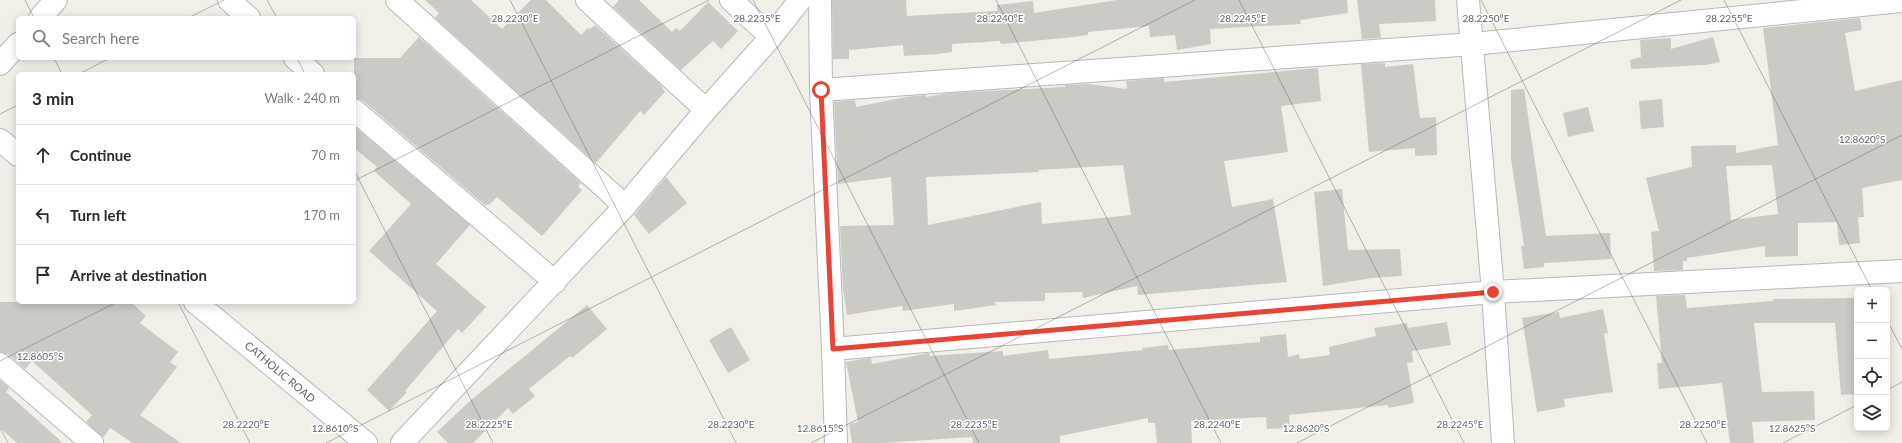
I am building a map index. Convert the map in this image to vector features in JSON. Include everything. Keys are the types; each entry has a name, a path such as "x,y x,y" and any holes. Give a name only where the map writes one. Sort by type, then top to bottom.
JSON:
{"street":[{"path":"42,16 56,0"},
{"path":"229,0 247,16"},
{"path":"397,0 625,206"},
{"path":"587,0 706,110"},
{"path":"731,0 771,37"},
{"path":"402,443 625,206 706,110 771,37 800,0"},
{"path":"820,0 821,90 836,443"},
{"path":"1468,0 1473,44 1493,292 1503,443"},
{"path":"821,90 1473,44 1902,1"},
{"path":"0,64 16,46"},
{"path":"297,60 311,72"},
{"path":"356,112 555,282"},
{"path":"0,140 16,153"},
{"path":"833,349 1493,292 1902,271"},
{"name":"CATHOLIC ROAD","path":"197,304 366,443"},
{"path":"0,364 92,443"}],"building":[{"path":"425,0 471,0 502,29 531,0 546,0 581,35 588,28 590,29 595,25 663,87 662,88 665,92 644,115 640,111 596,163 435,18 439,13"},
{"path":"619,0 639,0 672,32 676,28 680,31 708,2 738,31 721,49 713,41 681,70 613,7"},
{"path":"832,0 906,0 907,16 997,11 997,5 1033,1 1034,13 1117,0 1347,0 1348,13 1300,20 1301,24 1210,29 1211,44 1177,50 1175,35 1150,37 1149,26 1088,32 1088,35 1064,38 1001,44 1000,41 952,44 952,52 937,54 904,56 903,45 849,50 849,59 833,59"},
{"path":"1357,0 1435,0 1436,21 1379,24 1381,38 1362,39"},
{"path":"1860,18 1862,30 1845,33 1855,91 1902,80 1902,180 1862,188 1864,217 1858,217 1860,243 1839,245 1837,222 1798,223 1798,256 1765,257 1765,246 1687,258 1687,261 1683,261 1683,270 1654,271 1651,232 1659,231 1646,178 1692,167 1691,146 1736,145 1736,153 1778,145 1763,28","holes":["1772,165 1778,214 1731,220 1726,166"]},
{"path":"419,37 581,183 578,186 582,190 542,236 497,197 486,206 362,100 356,98 356,72 354,72 354,60 356,60 356,58 400,58"},
{"path":"1713,37 1720,62 1705,65 1631,69 1630,60 1641,57 1640,40 1671,38 1671,49"},
{"path":"1385,63 1385,67 1413,64 1420,118 1436,117 1437,155 1415,156 1415,148 1369,152 1361,64"},
{"path":"1318,68 1321,101 1281,106 1288,152 1224,161 1232,207 1273,199 1287,282 1138,295 1137,286 1083,298 1082,292 1045,293 1045,301 995,302 996,305 954,311 954,304 903,311 902,306 847,315 843,290 840,226 894,225 891,177 838,184 834,102 855,100 856,107 906,97 926,95 926,97 949,93 1065,87 1065,85 1089,84 1127,89 1126,81 1164,78 1164,82","holes":["1123,165 1131,215 1042,224 1041,202 928,225 926,177 1039,172 1039,170"]},
{"path":"1524,89 1546,236 1610,233 1611,259 1544,263 1544,267 1524,269 1521,246 1524,246 1511,158 1511,90"},
{"path":"1662,99 1664,127 1641,129 1639,101"},
{"path":"1588,107 1594,131 1568,137 1563,113"},
{"path":"356,128 470,225 436,264 486,307 462,333 458,329 405,391 407,392 389,411 367,390 437,311 369,251 411,204 374,171 377,167 356,150"},
{"path":"666,177 687,203 649,234 634,215"},
{"path":"1342,189 1348,250 1400,249 1402,276 1372,278 1323,286 1314,192"},
{"path":"1685,295 1687,308 1773,301 1773,299 1854,298 1854,394 1841,395 1835,323 1754,323 1762,392 1814,391 1815,420 1752,422 1754,443 1730,443 1722,383 1659,389 1657,363 1662,363 1656,296"},
{"path":"0,302 16,302 16,304 133,304 146,316 140,323 178,352 170,362 177,367 140,415 181,443 133,443 110,428 103,438 86,422 92,415 32,361 25,369 8,354 0,352"},
{"path":"587,305 607,329 572,358 570,356 529,389 535,396 513,414 508,408 473,443 448,443 437,432 471,400"},
{"path":"1603,309 1608,333 1604,334 1613,392 1564,399 1565,407 1537,412 1522,318 1559,312 1560,318"},
{"path":"1447,322 1451,345 1412,351 1413,362 1407,363 1414,403 1388,408 1388,405 1289,415 1290,428 1267,429 1266,417 1191,421 1192,443 1157,443 1155,423 1148,423 1148,418 1060,436 1060,443 973,443 972,437 882,443 852,443 849,424 858,422 846,362 871,358 872,364 929,353 930,356 1003,351 1003,356 1048,350 1049,359 1143,350 1142,348 1168,345 1169,350 1260,342 1260,337 1286,334 1288,357 1299,354 1300,359 1330,355 1329,347 1376,336 1374,328 1407,323 1408,328"},
{"path":"731,327 750,360 728,373 709,340"},
{"path":"0,380 9,388 6,392 63,443 17,443 0,428"}],"route":[{"path":"821,90 833,349 1493,292"}]}
